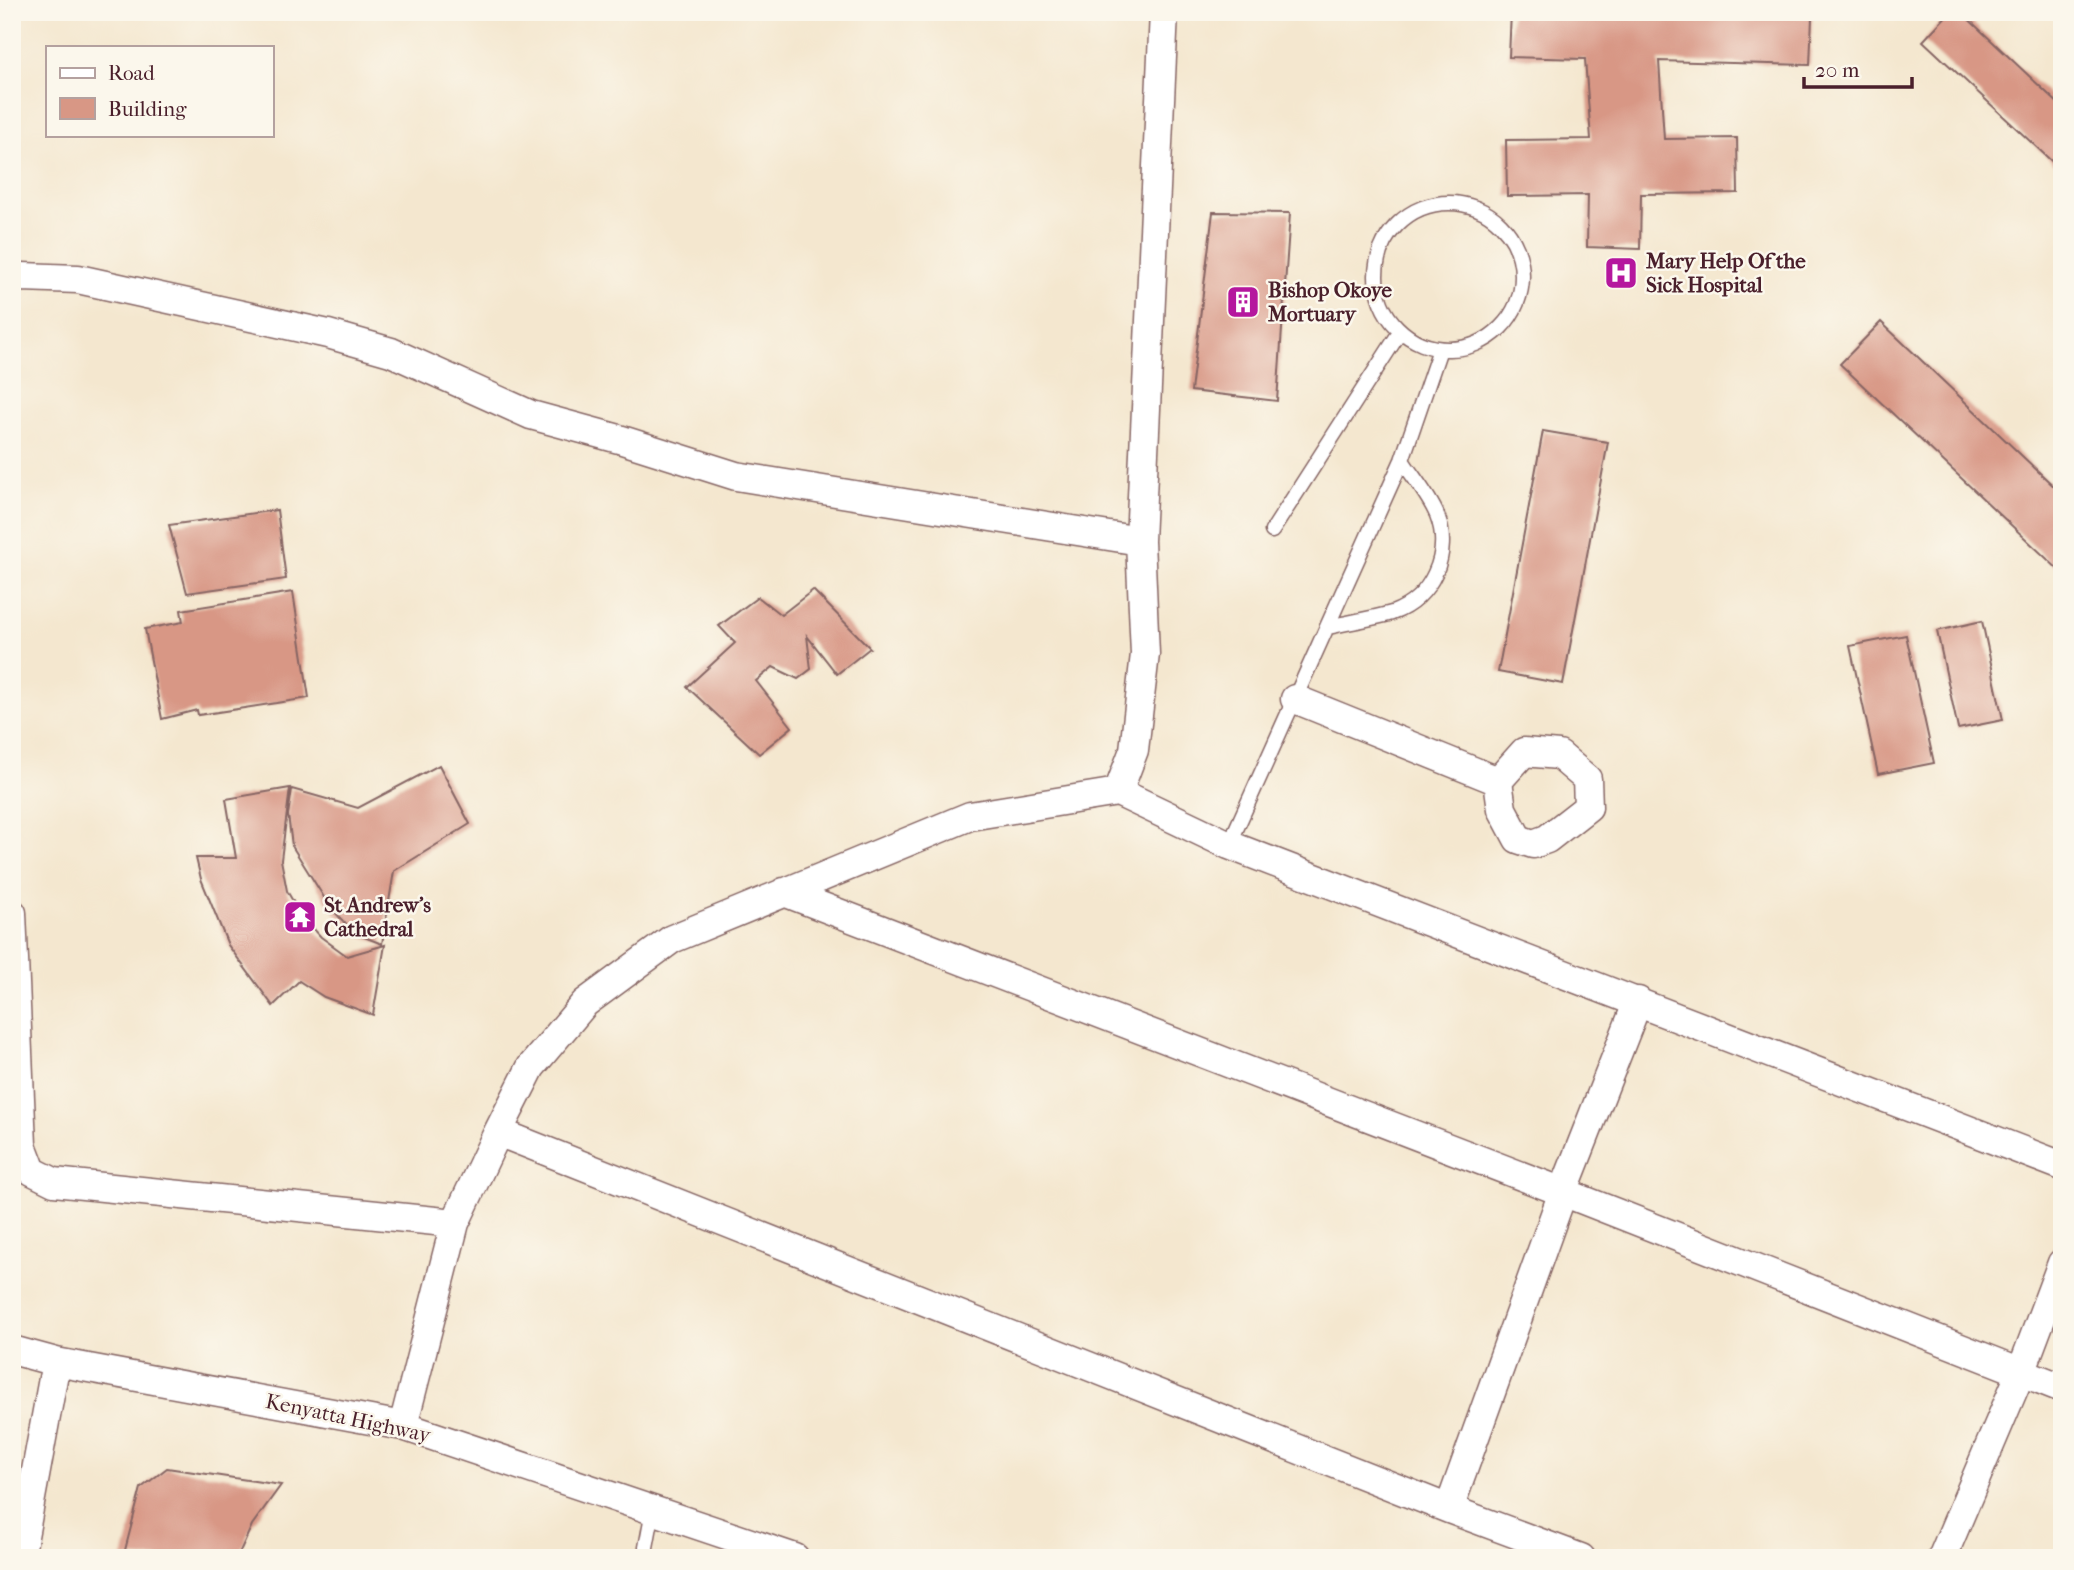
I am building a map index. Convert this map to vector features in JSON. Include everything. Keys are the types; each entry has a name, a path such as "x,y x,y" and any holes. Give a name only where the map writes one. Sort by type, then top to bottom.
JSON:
{"street":[{"path":"1118,792 1134,750 1145,654 1140,541 1164,12"},
{"path":"12,279 78,279 328,334 391,352 531,415 736,476 1140,541"},
{"path":"1295,699 1498,781"},
{"path":"403,1426 455,1223 531,1068 585,1003 672,939 970,817 1118,792 1229,845 2062,1166"},
{"path":"784,892 1563,1192 2062,1388"},
{"path":"12,913 22,1145 32,1171 54,1182 455,1223"},
{"path":"1449,1509 1563,1192 1638,1002"},
{"path":"498,1132 1449,1509 1581,1558"},
{"path":"1942,1558 2021,1372 2062,1263"},
{"name":"Kenyatta Highway","path":"12,1350 56,1362 403,1426 795,1558"},
{"path":"20,1558 56,1362"}],"lane":[{"path":"1437,202 1465,203 1491,214 1511,234 1522,260 1522,288 1512,314 1493,335 1468,347 1440,349 1419,343 1400,332 1383,310 1375,284 1377,256 1390,231 1410,212 1437,202"},
{"path":"1272,531 1400,332"},
{"path":"1229,845 1402,460 1440,349"},
{"path":"1328,627 1394,612 1415,598 1433,580 1442,557 1442,535 1437,514 1402,460"},
{"path":"644,1558 653,1510"}],"building":[{"path":"1511,12 1649,12 1812,17 1810,65 1659,61 1664,139 1737,138 1738,193 1641,194 1640,249 1587,247 1588,195 1507,196 1506,140 1591,139 1585,59 1509,57"},
{"path":"1950,12 1961,12 2062,107 2062,171 1923,41"},
{"name":"Bishop Okoye Mortuary","path":"1213,212 1290,213 1277,401 1191,391"},
{"path":"1881,322 2062,494 2062,573 1840,364"},
{"path":"1543,431 1608,442 1563,684 1498,672"},
{"path":"277,510 286,579 187,593 169,525"},
{"path":"813,590 870,648 837,674 807,636 811,669 798,679 773,667 756,681 792,727 759,754 687,687 735,643 719,626 758,597 781,615"},
{"path":"293,592 309,698 198,715 197,710 162,719 145,629 183,622 181,610"},
{"path":"1982,621 2003,720 1958,729 1937,631"},
{"path":"1906,635 1934,763 1878,774 1850,646"},
{"path":"439,765 470,824 394,871 382,944 354,933 330,907 292,846 288,815 292,789 358,808"},
{"path":"290,788 281,860 287,891 301,915 321,937 347,956 385,945 373,1015 324,997 299,981 273,1006 228,945 201,879 196,858 236,858 226,799"},
{"path":"167,1468 281,1485 252,1525 237,1558 123,1558 141,1488"}],"place":[{"name":"Mary Help Of the Sick Hospital","path":"1621,273"},
{"name":"Bishop Okoye Mortuary","path":"1243,302"},
{"name":"St Andrew's Cathedral","path":"300,917"}]}
